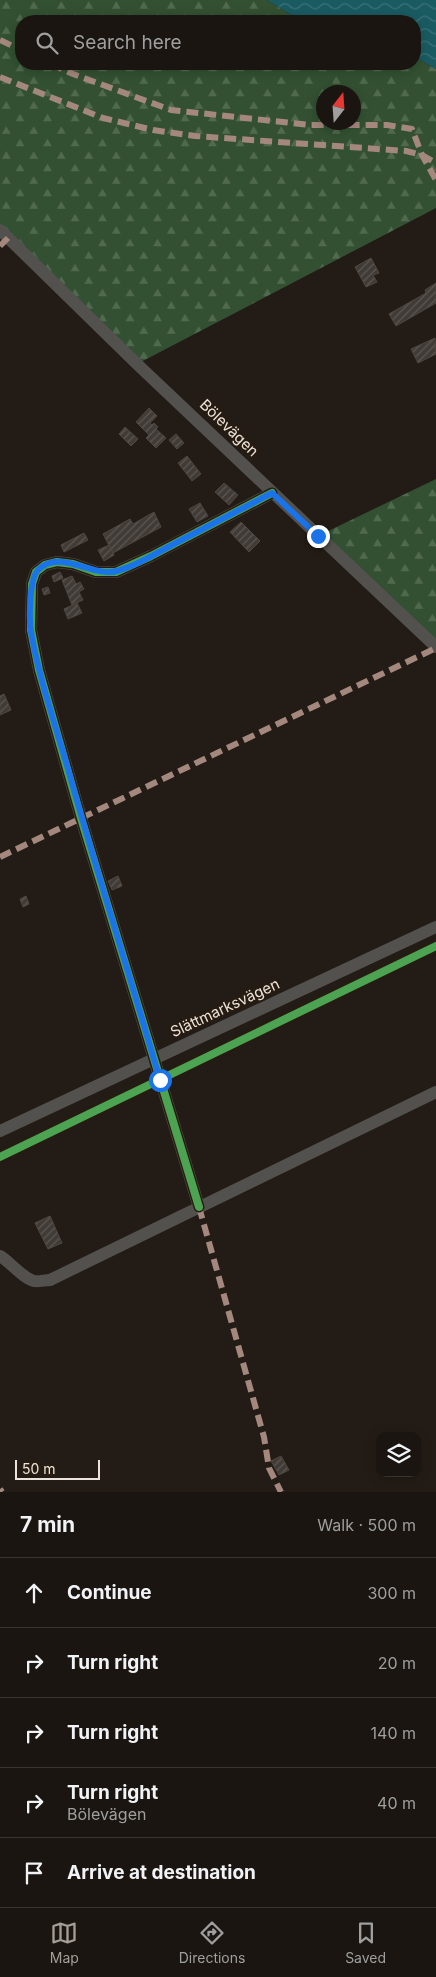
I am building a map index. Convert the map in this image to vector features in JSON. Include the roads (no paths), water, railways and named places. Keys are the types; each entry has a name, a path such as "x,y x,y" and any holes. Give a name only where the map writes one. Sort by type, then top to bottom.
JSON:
{"street":[{"name":"Bölevägen","path":"0,230 272,493 436,647"},
{"path":"199,1207 39,670 30,630 32,584 36,572 45,565 57,562 73,564 96,572 116,572 151,556 272,493"},
{"name":"Slättmarksvägen","path":"0,1131 436,927"},
{"path":"0,1256 12,1263 28,1279 34,1282 50,1280 436,1092"}],"water":[{"path":"267,0 436,0 436,69 421,60 421,15 291,15"}]}
